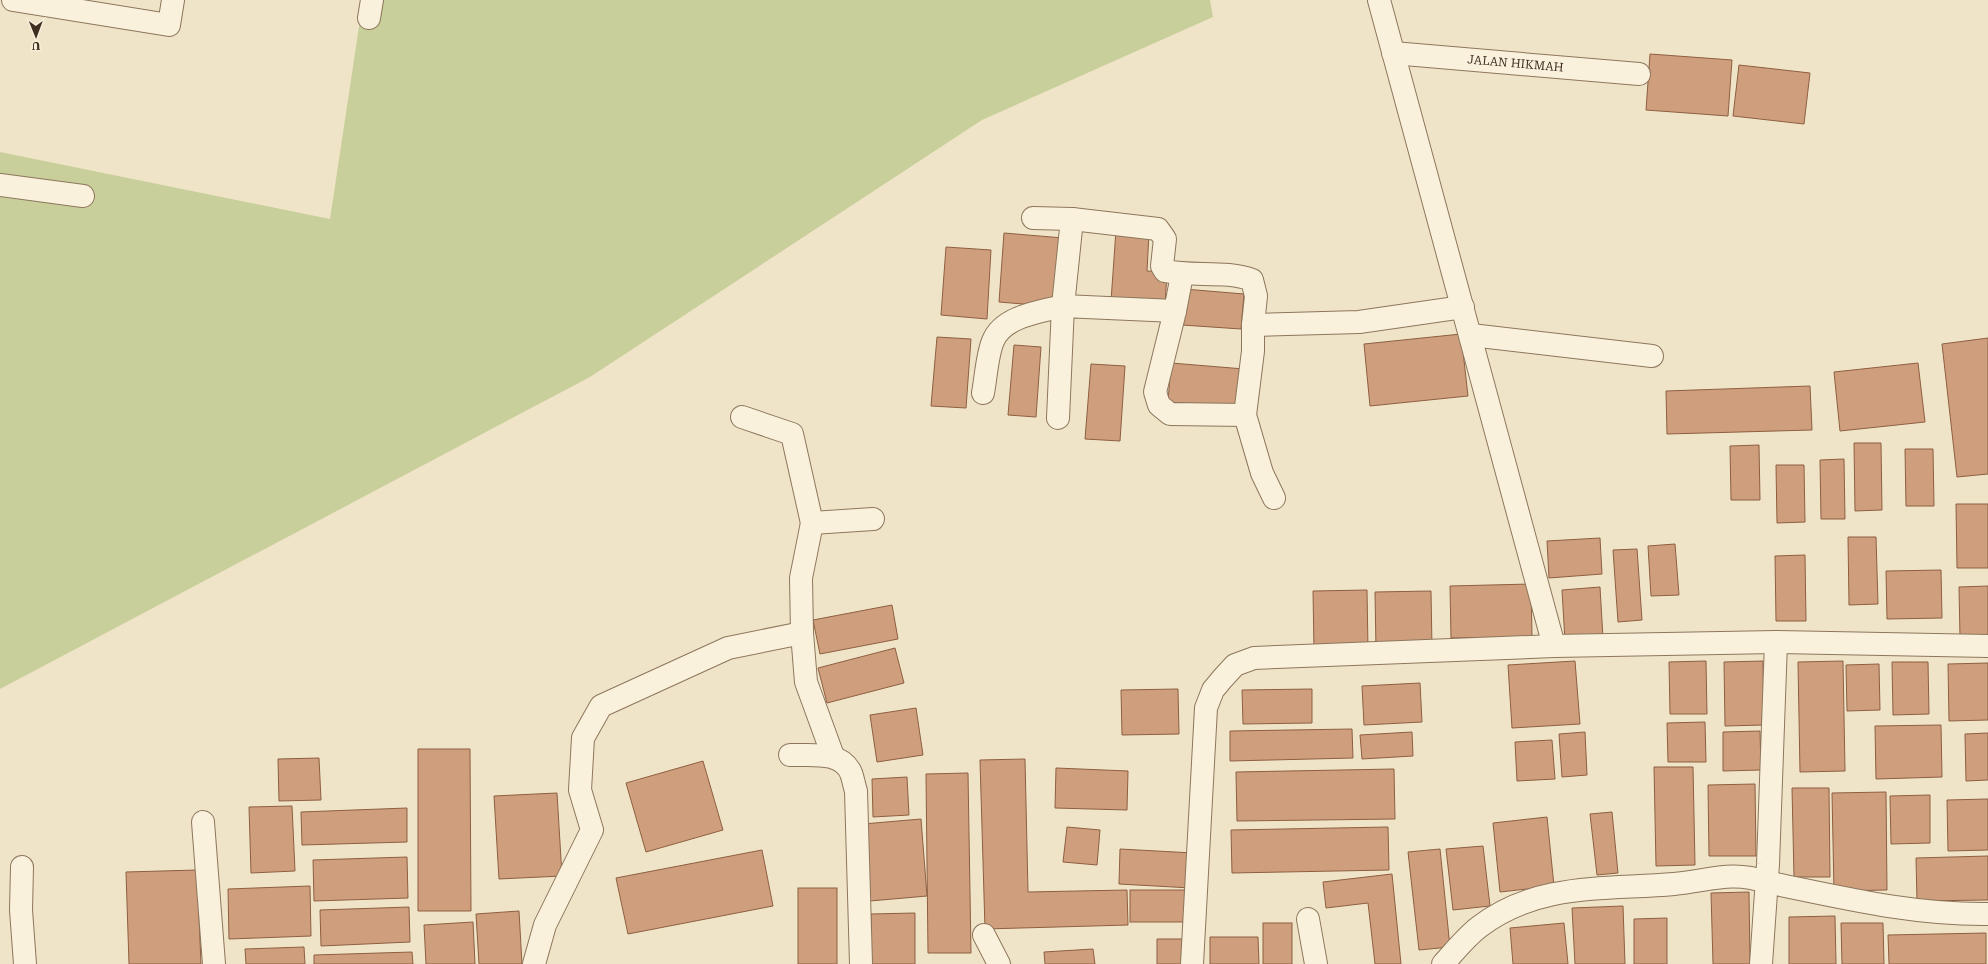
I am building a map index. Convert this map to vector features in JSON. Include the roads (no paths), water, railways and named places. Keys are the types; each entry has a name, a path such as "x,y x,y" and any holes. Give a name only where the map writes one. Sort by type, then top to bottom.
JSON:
{"street":[{"path":"13,0 169,25 173,0"},
{"path":"1379,0 1392,53 1471,335 1554,646"},
{"name":"JALAN HIKMAH","path":"1392,53 1639,74"},
{"path":"0,184 82,196"},
{"path":"1032,218 1072,219 1158,229 1165,239 1163,269 1165,271 1182,275 1240,275 1252,280 1256,296 1253,325 1253,352 1245,415 1262,472 1274,498"},
{"path":"1058,418 1063,306 1072,219"},
{"path":"1182,275 1176,311 1155,392 1159,405 1170,414 1245,415"},
{"path":"983,392 993,340 1003,327 1019,318 1063,306 1176,311"},
{"path":"1253,325 1359,322 1463,307"},
{"path":"1471,335 1652,356"},
{"path":"742,417 792,434 812,523 801,578 802,633 806,682 833,756"},
{"path":"812,523 873,519"},
{"path":"534,964 546,925 592,830 580,790 583,738 601,706 728,648 802,633"},
{"path":"1761,964 1768,864 1776,642"},
{"path":"1192,964 1206,708 1212,690 1235,665 1254,658 1554,646 1776,642 1988,646"},
{"path":"790,755 833,756 844,762 850,772 856,791 861,964"},
{"path":"203,822 214,964"},
{"path":"22,867 21,910 25,964"},
{"path":"1443,964 1478,927 1512,907 1553,893 1606,886 1694,882 1719,876 1737,875 1892,908 1966,914 1988,914"},
{"path":"1308,918 1316,964"},
{"path":"984,935 999,964"}]}
